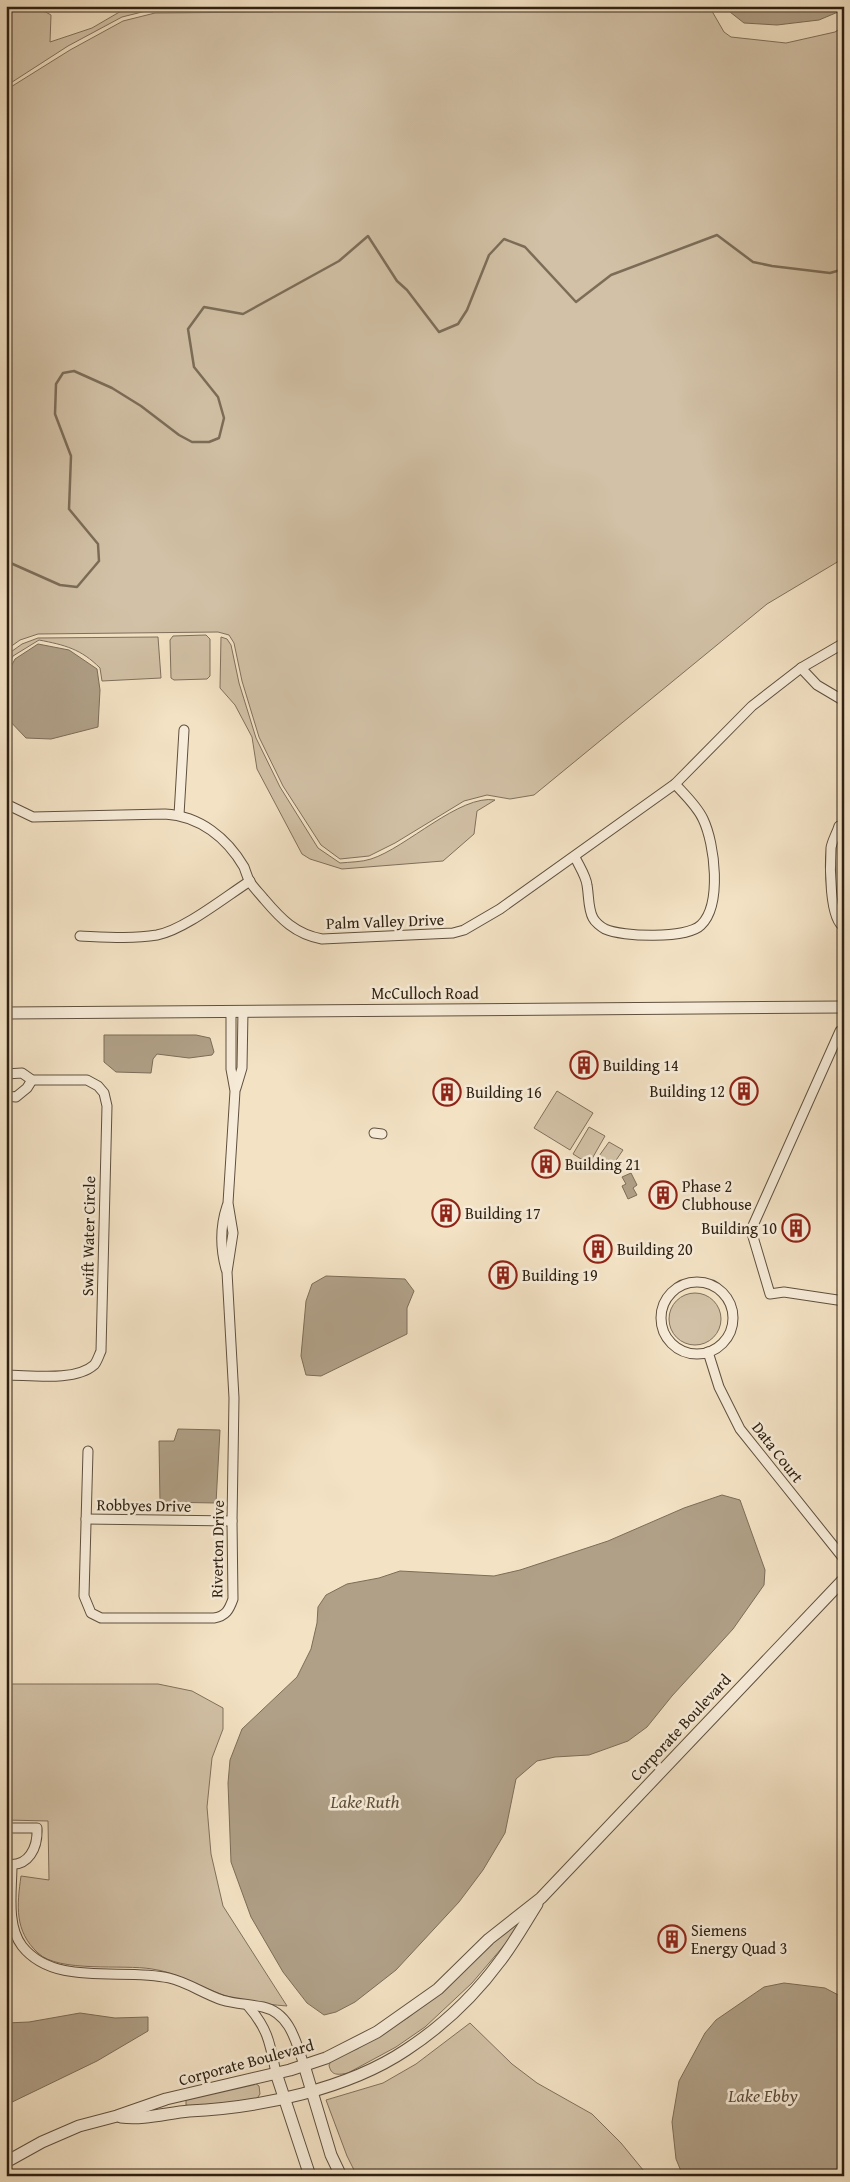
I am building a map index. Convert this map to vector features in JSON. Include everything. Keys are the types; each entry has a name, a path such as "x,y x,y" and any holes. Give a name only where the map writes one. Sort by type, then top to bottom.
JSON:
{"street":[{"name":"Palm Valley Drive","path":"6,804 34,817 179,815 200,823 216,833 232,849 245,869 250,881 283,922 301,933 315,938 436,935 464,930 476,924 575,857 675,784 752,706 801,668 844,643"},
{"path":"801,668 816,685 844,701"},
{"path":"179,815 184,730"},
{"path":"575,857 587,883 589,903 594,918 603,928 618,933 666,934 693,931 700,926 708,917 712,904 714,881 710,842 698,810 675,784"},
{"path":"839,826 831,846 833,910 840,925 844,927"},
{"path":"80,936 134,938 158,935 174,929 250,881"},
{"name":"McCulloch Road","path":"6,1013 844,1007"},
{"name":"Riverton Drive","path":"88,1451 84,1596 91,1613 100,1618 214,1618 222,1616 229,1610 233,1599 234,1398 228,1272 222,1253 221,1234 228,1203 235,1091 242,1068 243,1010"},
{"name":"Riverton Drive","path":"231,1011 231,1069 235,1091"},
{"path":"844,1031 840,1031 751,1230 770,1294 784,1292 844,1301"},
{"name":"Swift Water Circle","path":"6,1074 22,1073 32,1080 87,1080 98,1086 104,1094 107,1106 100,1351 96,1364 82,1372 65,1376 6,1375"},
{"path":"6,1096 16,1097 28,1088 32,1080"},
{"path":"697,1282 709,1284 720,1290 732,1309 732,1325 728,1337 719,1346 708,1352 698,1354 685,1352 674,1346 666,1336 662,1325 661,1313 665,1301 673,1291 683,1285 697,1282"},
{"name":"Data Court","path":"708,1352 718,1387 740,1429 844,1559"},
{"name":"Robbyes Drive","path":"86,1519 232,1522"},
{"name":"Corporate Boulevard","path":"6,2162 42,2142 79,2126 117,2116 166,2099 304,2066 326,2058 384,2027 438,1989 488,1939 541,1898 844,1579"},
{"path":"6,1828 37,1828 37,1840 29,1857 21,1863 9,1864 12,1919 15,1933 22,1945 34,1958 46,1965 66,1970 120,1975 155,1975 171,1978 222,2000 275,2012 288,2023 304,2066 332,2155 341,2176"},
{"name":"Corporate Boulevard","path":"117,2116 133,2118 173,2112 244,2107 283,2098 364,2073 406,2050 438,2026 468,1998 499,1962 541,1898"},
{"path":"248,2006 261,2021 271,2046 283,2098 310,2176"}],"shaded area":[{"path":"6,6 35,6 51,15 50,42 92,28 128,7 175,6 177,9 154,9 122,17 68,46 6,86"},
{"path":"279,6 709,6 724,32 731,37 786,43 835,32 844,26 844,558 767,604 534,795 510,799 487,795 464,801 395,843 369,856 340,859 321,845 283,786 259,737 242,681 234,643 229,635 218,632 38,634 20,640 6,650 6,90 70,50 123,21 155,13 273,12"},
{"path":"206,635 210,639 210,676 207,679 174,680 171,678 170,640 173,636"},
{"path":"158,637 161,678 102,681 100,668 86,656 65,646 39,640 13,656 6,668 8,654 22,644 38,638"},
{"path":"221,637 227,639 231,645 239,683 256,738 280,787 318,848 340,863 367,860 385,853 466,805 481,800 495,800 477,811 474,834 443,861 342,869 310,859 302,854 257,769 252,737 235,705 220,688"},
{"path":"557,1091 593,1113 570,1150 534,1128"},
{"path":"589,1127 605,1136 589,1164 573,1154"},
{"path":"609,1142 623,1150 608,1172 594,1163"},
{"path":"690,1293 700,1293 709,1297 717,1305 721,1319 717,1333 709,1341 700,1345 690,1345 681,1341 673,1333 669,1324 669,1314 673,1305 681,1297"},
{"path":"6,1684 158,1684 192,1691 223,1708 223,1729 212,1758 207,1807 211,1854 223,1906 287,2006 240,2000 160,1970 76,1966 61,1963 48,1959 30,1945 21,1927 19,1917 21,1876 49,1880 48,1821 6,1820"},
{"path":"516,1922 519,1924 518,1929 472,1983 425,2027 396,2047 348,2073 338,2074 331,2071 329,2065 332,2059 357,2049 409,2017"},
{"path":"470,2023 512,2064 537,2083 592,2114 621,2143 648,2176 357,2176 347,2156 326,2100 383,2083 416,2064"},
{"path":"255,2083 259,2086 260,2094 256,2100 186,2105 186,2100"}],"water":[{"path":"731,6 843,6 838,12 819,20 777,25 744,23 730,12"},
{"path":"38,644 69,650 97,669 100,690 98,727 51,739 26,738 6,717 6,676 15,659"},
{"path":"104,1035 196,1035 210,1038 214,1052 212,1055 189,1058 157,1054 153,1059 151,1073 116,1072 104,1062"},
{"path":"631,1173 637,1185 633,1188 637,1195 628,1199 622,1186 626,1184 622,1177"},
{"path":"326,1276 405,1279 414,1291 407,1308 407,1334 321,1376 306,1375 301,1356 306,1301 312,1284"},
{"path":"178,1429 220,1430 216,1503 160,1502 159,1441 174,1441"},
{"name":"Lake Ruth","path":"722,1495 740,1500 765,1570 764,1585 733,1629 672,1696 647,1727 628,1741 589,1755 555,1757 537,1761 516,1779 505,1833 483,1870 459,1902 396,1970 355,2002 336,2012 324,2015 307,2003 283,1972 251,1917 231,1862 228,1783 230,1760 242,1729 297,1677 311,1649 317,1623 318,1607 326,1595 347,1584 379,1578 400,1571 494,1576 520,1570 608,1541 684,1508"},
{"name":"Lake Ebby","path":"784,1983 825,1988 844,1998 844,2176 683,2176 676,2159 672,2122 679,2081 705,2033 716,2020 764,1987"},
{"path":"80,2013 115,2018 148,2017 148,2031 97,2061 6,2105 6,2023 29,2022"}],"waterway":[{"path":"6,561 60,585 77,587 99,561 98,544 69,509 71,456 55,414 56,384 63,373 74,371 112,388 192,442 209,442 219,438 224,418 218,397 194,367 188,329 204,307 243,314 339,261 368,236 397,281 407,290 439,332 458,324 467,310 489,255 504,239 525,247 576,302 611,275 717,235 753,262 830,273 844,269"}],"place":[{"name":"Building 14","path":"584,1065"},
{"name":"Building 12","path":"744,1091"},
{"name":"Building 16","path":"447,1092"},
{"name":"Building 21","path":"546,1164"},
{"name":"Phase 2 Clubhouse","path":"663,1195"},
{"name":"Building 17","path":"446,1213"},
{"name":"Building 10","path":"796,1228"},
{"name":"Building 20","path":"598,1249"},
{"name":"Building 19","path":"503,1275"},
{"name":"Siemens Energy Quad 3","path":"672,1939"}]}
